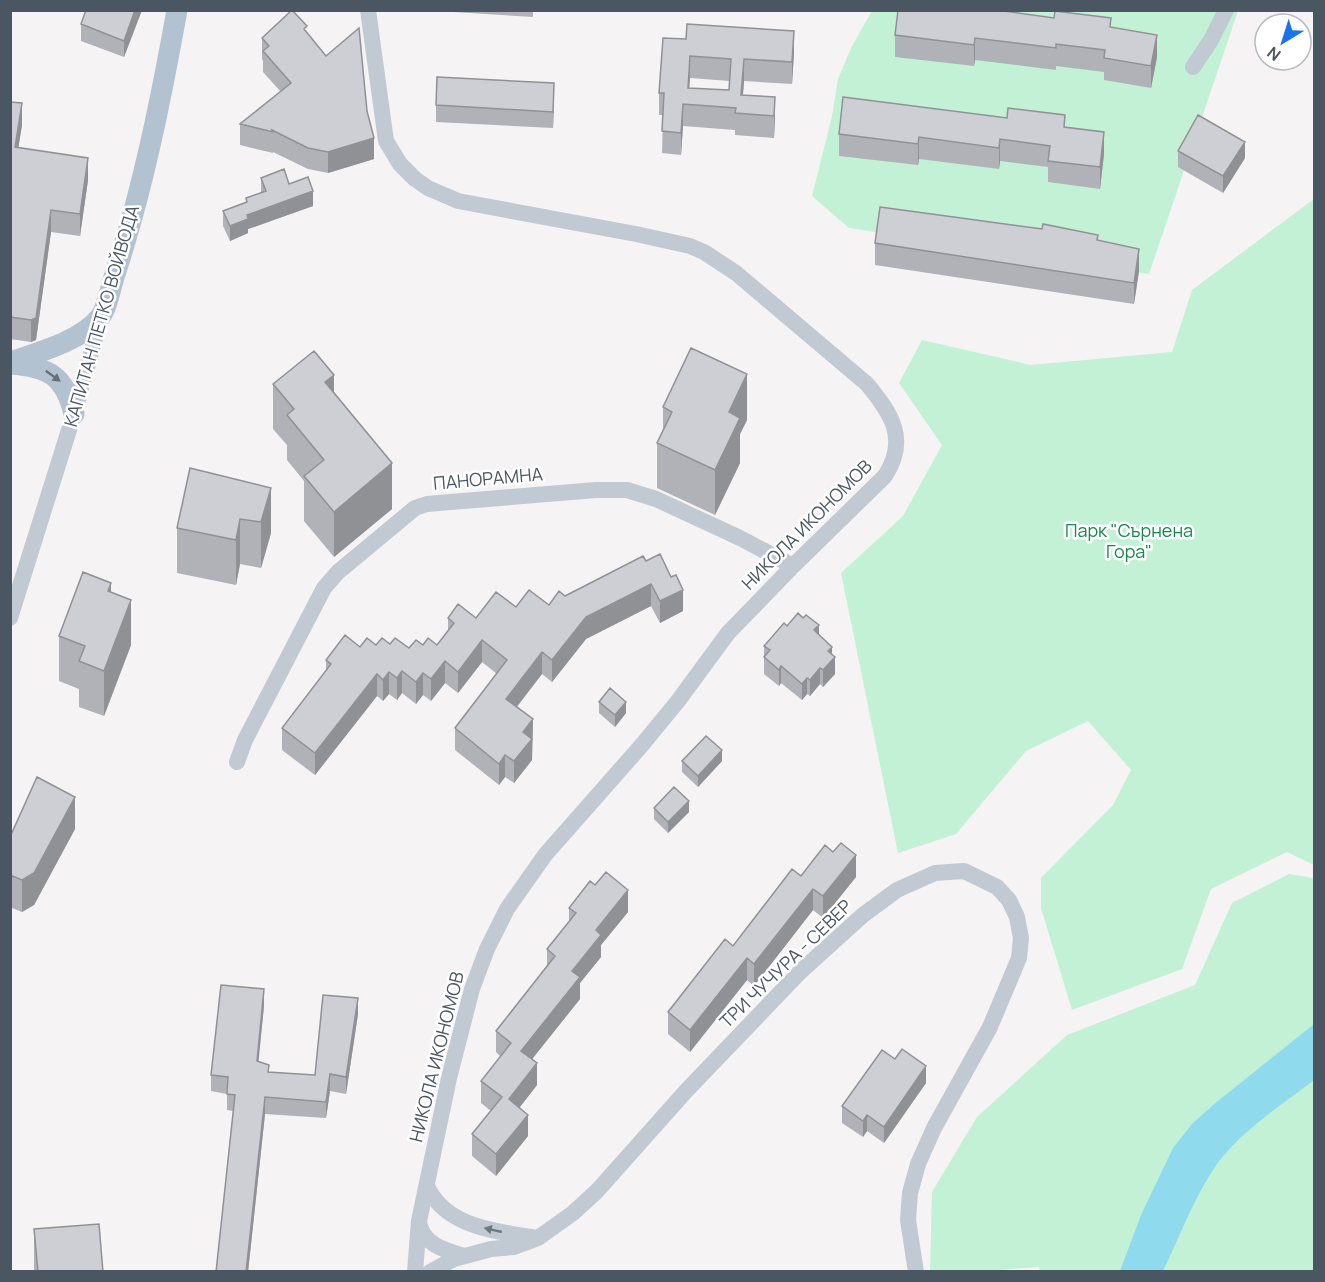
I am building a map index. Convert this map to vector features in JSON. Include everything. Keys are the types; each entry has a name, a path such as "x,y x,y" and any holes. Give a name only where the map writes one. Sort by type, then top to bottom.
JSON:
{"main road":[{"name":"КАПИТАН ПЕТКО ВОЙВОДА","path":"101,316 122,255 150,144 177,10"},
{"path":"10,363 44,351 78,334 101,316"},
{"path":"10,363 42,369 55,376 68,392 74,414"}],"street":[{"name":"НИКОЛА ИКОНОМОВ","path":"368,10 386,141 400,164 415,179 428,188 458,201 636,234 690,246 704,252 736,273 867,384 892,418 897,440 890,469 728,633 642,746 545,855 507,909 487,949 472,988 449,1078 427,1186"},
{"path":"1193,67 1211,40 1226,10"},
{"name":"КАПИТАН ПЕТКО ВОЙВОДА","path":"10,618 74,414 101,316"},
{"name":"ПАНОРАМНА","path":"237,762 245,740 324,588 338,572 415,508 428,504 596,490 627,490 666,504 793,566"},
{"name":"ТРИ ЧУЧУРА - СЕВЕР","path":"430,1272 464,1256 491,1249 514,1247 538,1238 573,1213 597,1191 686,1090 784,989 863,915 897,890 935,873 964,872 997,887 1009,900 1017,917 1021,938 1019,958 990,1027 934,1128 918,1164 910,1193 908,1220 916,1272"},
{"path":"427,1186 437,1204 450,1215"},
{"path":"415,1272 419,1221 427,1186"},
{"path":"419,1221 426,1213 432,1212 450,1215 488,1230 538,1238"},
{"path":"419,1221 422,1232 430,1242 464,1256"}],"green space":[{"path":"872,11 1238,11 1149,274 849,228 812,196 832,116 838,79 852,46"},
{"name":"Парк \"Сърнена Гора\"","path":"1314,199 1314,865 1287,852 1211,889 1182,969 1072,1010 1041,908 1041,878 1113,805 1131,770 1088,721 1026,751 956,834 898,853 841,573 903,516 942,445 899,383 922,340 1031,365 1172,352 1192,290"},
{"path":"1289,874 1314,878 1314,1271 1040,1272 1039,1267 930,1272 932,1192 977,1117 1067,1035 1195,985 1232,903"}],"water":[{"path":"1314,1024 1314,1080 1249,1130 1226,1152 1194,1203 1163,1271 1120,1271 1141,1215 1173,1148 1192,1124 1213,1105"}],"building":[{"path":"86,10 135,10 124,41 81,24"},
{"path":"292,10 307,26 304,29 326,56 359,28 367,111 374,138 328,152 308,148 272,130 273,132 240,124 291,83 263,51 269,46 262,38"},
{"path":"898,10 997,10 1054,18 1055,11 1111,18 1110,27 1157,35 1151,66 1104,58 1105,50 1056,44 1056,48 975,38 974,45 895,35"},
{"path":"687,24 794,31 792,62 744,59 741,95 775,97 774,116 735,113 736,108 683,104 681,133 662,131 664,93 659,93 663,38 686,39","holes":["690,56 731,59 729,90 688,88"]},
{"path":"437,77 554,83 553,112 436,105"},
{"path":"843,97 1007,118 1008,108 1065,115 1064,127 1104,132 1100,167 1048,161 1050,146 1000,139 999,148 919,137 918,144 839,134"},
{"path":"10,102 22,103 15,147 88,158 80,214 51,210 36,318 31,320 10,317"},
{"path":"1198,115 1245,142 1223,176 1178,151"},
{"path":"284,169 289,184 308,177 313,191 247,215 248,219 230,226 223,211 247,202 246,198 266,191 261,178"},
{"path":"880,207 1042,229 1043,224 1098,235 1097,240 1139,249 1134,283 875,243"},
{"path":"691,348 747,374 729,412 740,418 715,470 657,443 672,412 663,407"},
{"path":"314,351 334,375 325,382 392,463 334,512 304,476 324,460 287,415 294,409 273,384"},
{"path":"190,468 271,488 261,522 240,519 236,540 177,528"},
{"path":"660,554 671,577 676,575 683,590 660,601 651,584 586,617 552,660 542,652 506,699 533,719 523,732 532,739 514,761 505,755 499,764 455,728 507,660 482,640 458,672 445,661 431,679 423,673 416,682 402,671 397,678 389,672 383,680 377,674 315,753 282,728 331,664 326,660 345,635 360,647 367,638 376,645 382,638 390,644 395,638 409,648 416,640 423,645 428,638 437,645 454,623 448,618 458,604 476,618 496,592 516,607 529,590 549,605 559,591 565,596 643,556 646,561"},
{"path":"83,572 111,583 108,591 131,600 104,671 79,661 85,646 59,636"},
{"path":"798,613 803,618 806,615 819,625 814,630 832,647 828,651 835,657 823,670 820,668 810,680 807,678 802,684 781,666 779,670 764,657 770,650 764,646 784,623 787,626"},
{"path":"610,688 626,702 615,715 599,702"},
{"path":"706,736 722,750 698,776 682,761"},
{"path":"37,777 75,797 34,873 22,880 10,875 10,837"},
{"path":"674,787 689,801 668,822 654,808"},
{"path":"841,843 856,855 823,896 813,889 754,964 747,958 690,1030 668,1012 725,939 733,946 792,869 801,876 825,845 833,852"},
{"path":"606,872 628,890 596,930 601,935 572,971 580,977 521,1051 537,1063 509,1099 528,1115 496,1154 472,1134 502,1097 481,1081 511,1043 496,1031 555,956 547,949 576,913 569,908 590,881 595,885"},
{"path":"221,985 264,989 257,1061 269,1065 268,1072 315,1075 323,995 358,998 346,1077 330,1074 326,1102 265,1097 246,1272 216,1272 235,1095 227,1094 228,1077 211,1075"},
{"path":"902,1049 926,1066 884,1127 867,1115 863,1121 842,1106 882,1050 895,1059"},
{"path":"99,1224 103,1272 38,1272 34,1229"}]}
